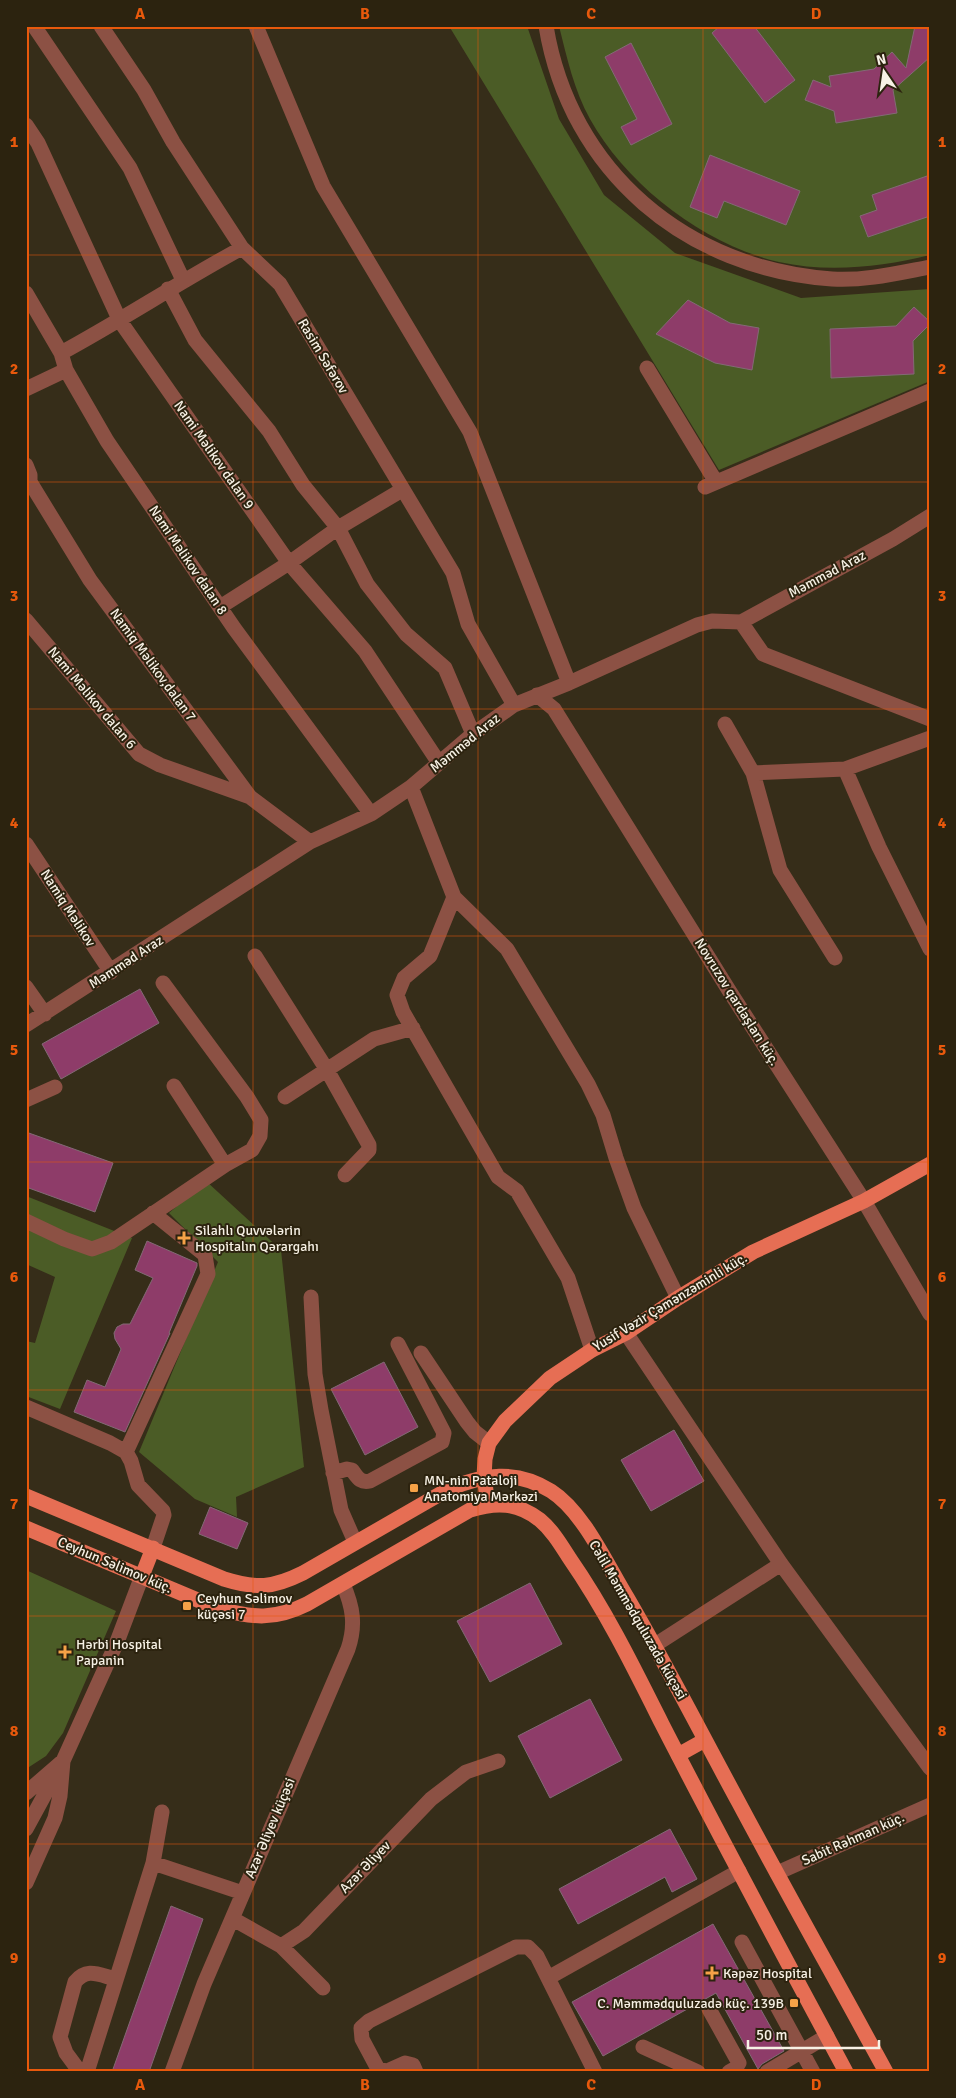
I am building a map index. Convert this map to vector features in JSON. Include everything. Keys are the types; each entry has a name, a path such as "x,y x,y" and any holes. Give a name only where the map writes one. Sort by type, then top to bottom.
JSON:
{"main road":[{"name":"Yusif Vəzir Çəmənzəminli küç.","path":"488,1504 484,1477 485,1459 489,1443 505,1421 550,1378 592,1350 626,1333 678,1298 753,1252 864,1201 930,1164"},
{"name":"Cəlil Məmmədquluzadə küçəsi","path":"153,1548 224,1579 245,1585 262,1586 280,1583 303,1573 447,1490 484,1477 514,1477 535,1483 552,1492 578,1515 655,1645 886,2072"},
{"path":"26,1496 153,1548 142,1576"},
{"name":"Cəlil Məmmədquluzadə küçəsi","path":"232,1612 252,1617 271,1617 291,1612 470,1510 488,1504 502,1504 528,1511 552,1531 583,1577 634,1669 846,2072"},
{"name":"Ceyhun Səlimov küç.","path":"26,1528 219,1609 232,1612"},
{"path":"678,1755 705,1740"}],"street":[{"path":"34,26 130,168 183,280"},
{"name":"Rasim Səfərov","path":"101,26 133,73 173,142 242,248 280,284 453,573 468,624 514,705"},
{"path":"256,26 323,186 470,432 568,683"},
{"path":"546,26 550,52 566,98 589,141 618,180 654,213 694,240 738,261 785,274 824,278 882,277 930,267"},
{"name":"Nami Məlikov dalan 9","path":"26,125 38,143 120,321 289,563 365,651 439,763"},
{"path":"61,353 120,321 183,280 242,248"},
{"path":"168,289 195,340 269,431 303,485 338,528 367,584 406,634 445,668 473,734"},
{"name":"Nami Məlikov dalan 8","path":"26,293 61,353 66,370 106,441 220,607 372,814"},
{"path":"647,368 710,484 930,391"},
{"path":"26,389 66,370"},
{"name":"Namiq Məlikov,dalan 7","path":"26,465 30,475 30,482 90,580 250,798 310,842"},
{"path":"220,607 289,563 338,528 402,490"},
{"name":"Məmməd Araz","path":"26,1025 310,842 372,814 411,788 473,734 514,705 697,625 712,621 741,622 893,539 930,516"},
{"name":"Nami Məlikov dalan 6","path":"26,620 139,754 160,766 250,798"},
{"path":"741,622 763,654 930,719"},
{"name":"Novruzov qardaşları küç.","path":"537,696 554,709 725,984 864,1201 930,1314"},
{"path":"724,724 753,773 780,870 835,958"},
{"path":"753,773 845,769 930,738"},
{"path":"845,769 879,847 930,949"},
{"path":"411,788 454,897 507,949 588,1084 603,1115 634,1208 678,1298"},
{"name":"Namiq Məlikov","path":"26,844 111,972"},
{"path":"454,897 430,956 404,978 399,986 397,995 403,1012 498,1177 517,1191 568,1278 592,1350"},
{"path":"255,956 327,1070 369,1145 369,1150 345,1175"},
{"path":"26,1221 64,1239 92,1248 111,1242 225,1165 252,1150 260,1136 261,1120 247,1097 162,983"},
{"path":"26,987 45,1014"},
{"path":"285,1097 374,1039 413,1028"},
{"path":"174,1086 225,1165"},
{"path":"26,1100 55,1087"},
{"path":"126,1452 208,1274 205,1255 153,1213"},
{"path":"311,1297 316,1374 333,1473 341,1510 355,1542"},
{"path":"626,1333 781,1564 930,1768"},
{"path":"333,1473 348,1469 352,1470 360,1480 364,1482 370,1481 442,1442 444,1433 398,1344"},
{"path":"421,1353 471,1427 489,1443"},
{"path":"26,1407 110,1442 126,1452 131,1461 138,1485 163,1511 164,1515 153,1548"},
{"path":"655,1645 781,1564"},
{"path":"26,1829 63,1761 117,1642 142,1576"},
{"name":"Azər Əliyev küçəsi","path":"172,2072 204,1984 350,1642 353,1614 343,1584"},
{"path":"26,1793 63,1761"},
{"path":"26,1884 56,1818 63,1761"},
{"name":"Azər Əliyev","path":"280,1946 304,1931 430,1799 466,1772 498,1761"},
{"name":"Sabit Rəhman küç.","path":"777,1873 930,1805"},
{"path":"86,2072 153,1863 162,1812"},
{"path":"153,1863 243,1894"},
{"path":"548,1978 739,1871"},
{"path":"233,1919 280,1946 323,1988"},
{"path":"742,1942 813,2072"},
{"path":"416,2072 413,2065 405,2063 387,2071 378,2069 362,2040 361,2028 369,2021 516,1946 528,1947 537,1956 595,2072"},
{"path":"80,2072 66,2053 60,2037 75,1982 87,1972 116,1979"},
{"path":"709,2009 737,2058 736,2068 729,2072"},
{"path":"767,2072 827,2036"},
{"path":"643,2047 698,2072"}],"green space":[{"path":"449,26 527,26 559,119 604,195 675,253 801,298 930,289 930,381 719,470"},
{"path":"559,26 930,26 930,255 893,263 855,267 836,268 798,265 751,254 723,242 696,227 647,189 606,144 584,108 572,74"},
{"path":"206,1181 281,1250 304,1467 236,1497 237,1517 195,1499 139,1452 218,1262 169,1213"},
{"path":"26,1196 132,1238 60,1409 26,1396 26,1341 35,1343 55,1277 26,1264"},
{"name":"Hərbi Hospital Papanin","path":"26,1570 116,1611 63,1733 46,1756 26,1769"}],"building":[{"path":"720,26 754,26 795,80 765,103 712,33"},
{"path":"915,26 930,26 930,57 893,90 897,113 836,123 834,111 805,100 813,80 831,87 829,76 874,69 892,52 906,68"},
{"path":"631,43 672,124 631,145 621,127 637,119 605,57"},
{"path":"710,155 800,191 786,225 724,201 717,218 690,207"},
{"path":"930,175 930,216 868,237 860,216 877,210 872,195"},
{"path":"688,300 730,323 759,328 752,370 715,363 656,334"},
{"path":"914,307 930,324 913,341 914,374 831,378 830,329 896,326"},
{"path":"140,989 159,1023 61,1079 42,1044"},
{"path":"26,1132 113,1163 95,1212 26,1187"},
{"path":"147,1241 197,1263 197,1266 170,1333 125,1432 74,1412 87,1380 105,1387 121,1349 114,1333 117,1327 123,1324 130,1324 153,1278 135,1270"},
{"path":"384,1362 418,1427 365,1455 331,1389"},
{"path":"674,1430 704,1481 651,1511 621,1460"},
{"path":"210,1507 248,1523 237,1549 199,1534"},
{"path":"530,1583 562,1644 490,1682 457,1621"},
{"path":"590,1699 622,1760 550,1798 518,1736"},
{"path":"670,1829 697,1879 672,1892 665,1877 578,1924 559,1889"},
{"path":"171,1906 203,1919 149,2072 112,2072"},
{"path":"713,1924 784,2051 762,2064 758,2069 716,1993 603,2056 572,2002"}],"place":[{"name":"Silahlı Quvvələrin Hospitalın Qərargahı","path":"184,1238"},
{"name":"MN-nin Pataloji Anatomiya Mərkəzi","path":"414,1488"},
{"name":"Ceyhun Səlimov küçəsi 7","path":"187,1606"},
{"name":"Hərbi Hospital Papanin","path":"65,1652"},
{"name":"Kəpəz Hospital","path":"712,1973"},
{"name":"C. Məmmədquluzadə küç. 139B","path":"794,2003"}]}
